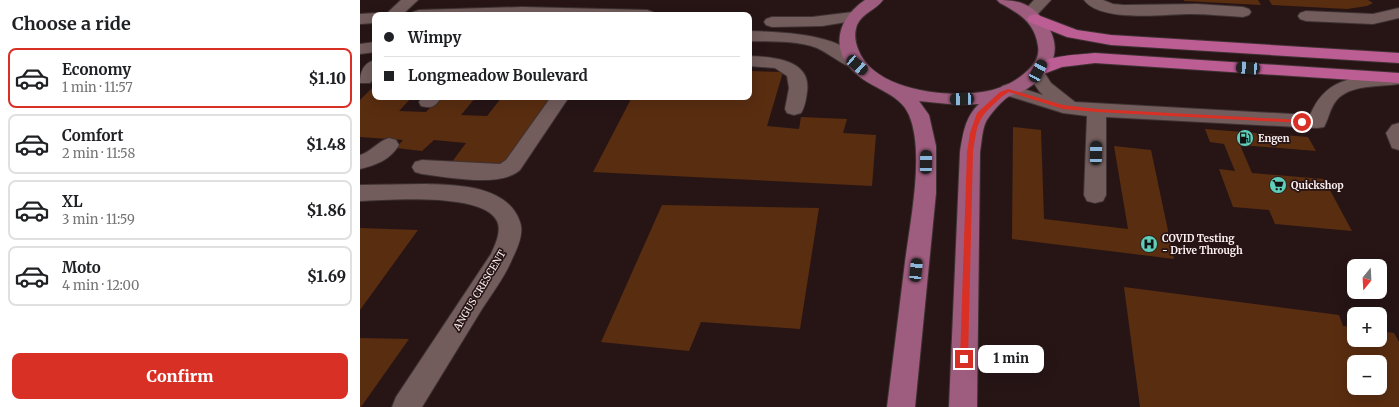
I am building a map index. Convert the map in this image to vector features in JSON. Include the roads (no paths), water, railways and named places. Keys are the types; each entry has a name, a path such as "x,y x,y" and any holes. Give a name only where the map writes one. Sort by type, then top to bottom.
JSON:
{"highway":[{"path":"1032,17 1073,34 1111,40 1347,56 1399,58"},
{"path":"1037,72 1058,62 1095,58 1399,79"}],"main road":[{"path":"875,0 853,17 846,36 848,50 857,65 873,78 894,89 911,103 919,115 926,146 925,193 901,407"},
{"path":"894,89 920,96 948,100 976,99 1005,92 1023,84 1037,72 1047,54 1046,36 1032,17 1004,0"},
{"path":"963,407 970,152 973,133 979,115 1005,92"}],"street":[{"path":"396,12 410,0"},
{"path":"645,12 652,0"},
{"path":"1032,17 1044,0"},
{"path":"1092,0 1100,5 1120,10 1191,9 1243,12"},
{"path":"1395,0 1399,2"},
{"path":"1306,16 1373,19 1399,13"},
{"path":"756,21 809,24 831,22 853,17"},
{"path":"360,19 372,18"},
{"path":"360,25 372,25"},
{"path":"752,36 796,38 817,42 833,48 857,65"},
{"path":"360,49 372,47"},
{"path":"752,61 786,66 795,73 799,82 794,110"},
{"path":"1037,72 1045,87 1057,98 1088,110"},
{"path":"1005,92 1063,107 1088,110 1317,122 1328,99 1337,90 1352,86 1399,79"},
{"path":"422,167 496,173 507,170 513,165 558,100"},
{"path":"1088,110 1095,196"},
{"path":"1399,130 1396,133 1399,144"},
{"path":"360,162 372,159 389,145"},
{"name":"ANGUS CRESCENT","path":"360,193 395,191 470,197 488,201 501,210 509,223 508,239 501,258 406,407"}],"place":[{"name":"Engen","path":"1245,138"},
{"name":"Quickshop","path":"1278,185"},
{"name":"COVID Testing - Drive Through","path":"1149,244"}]}
